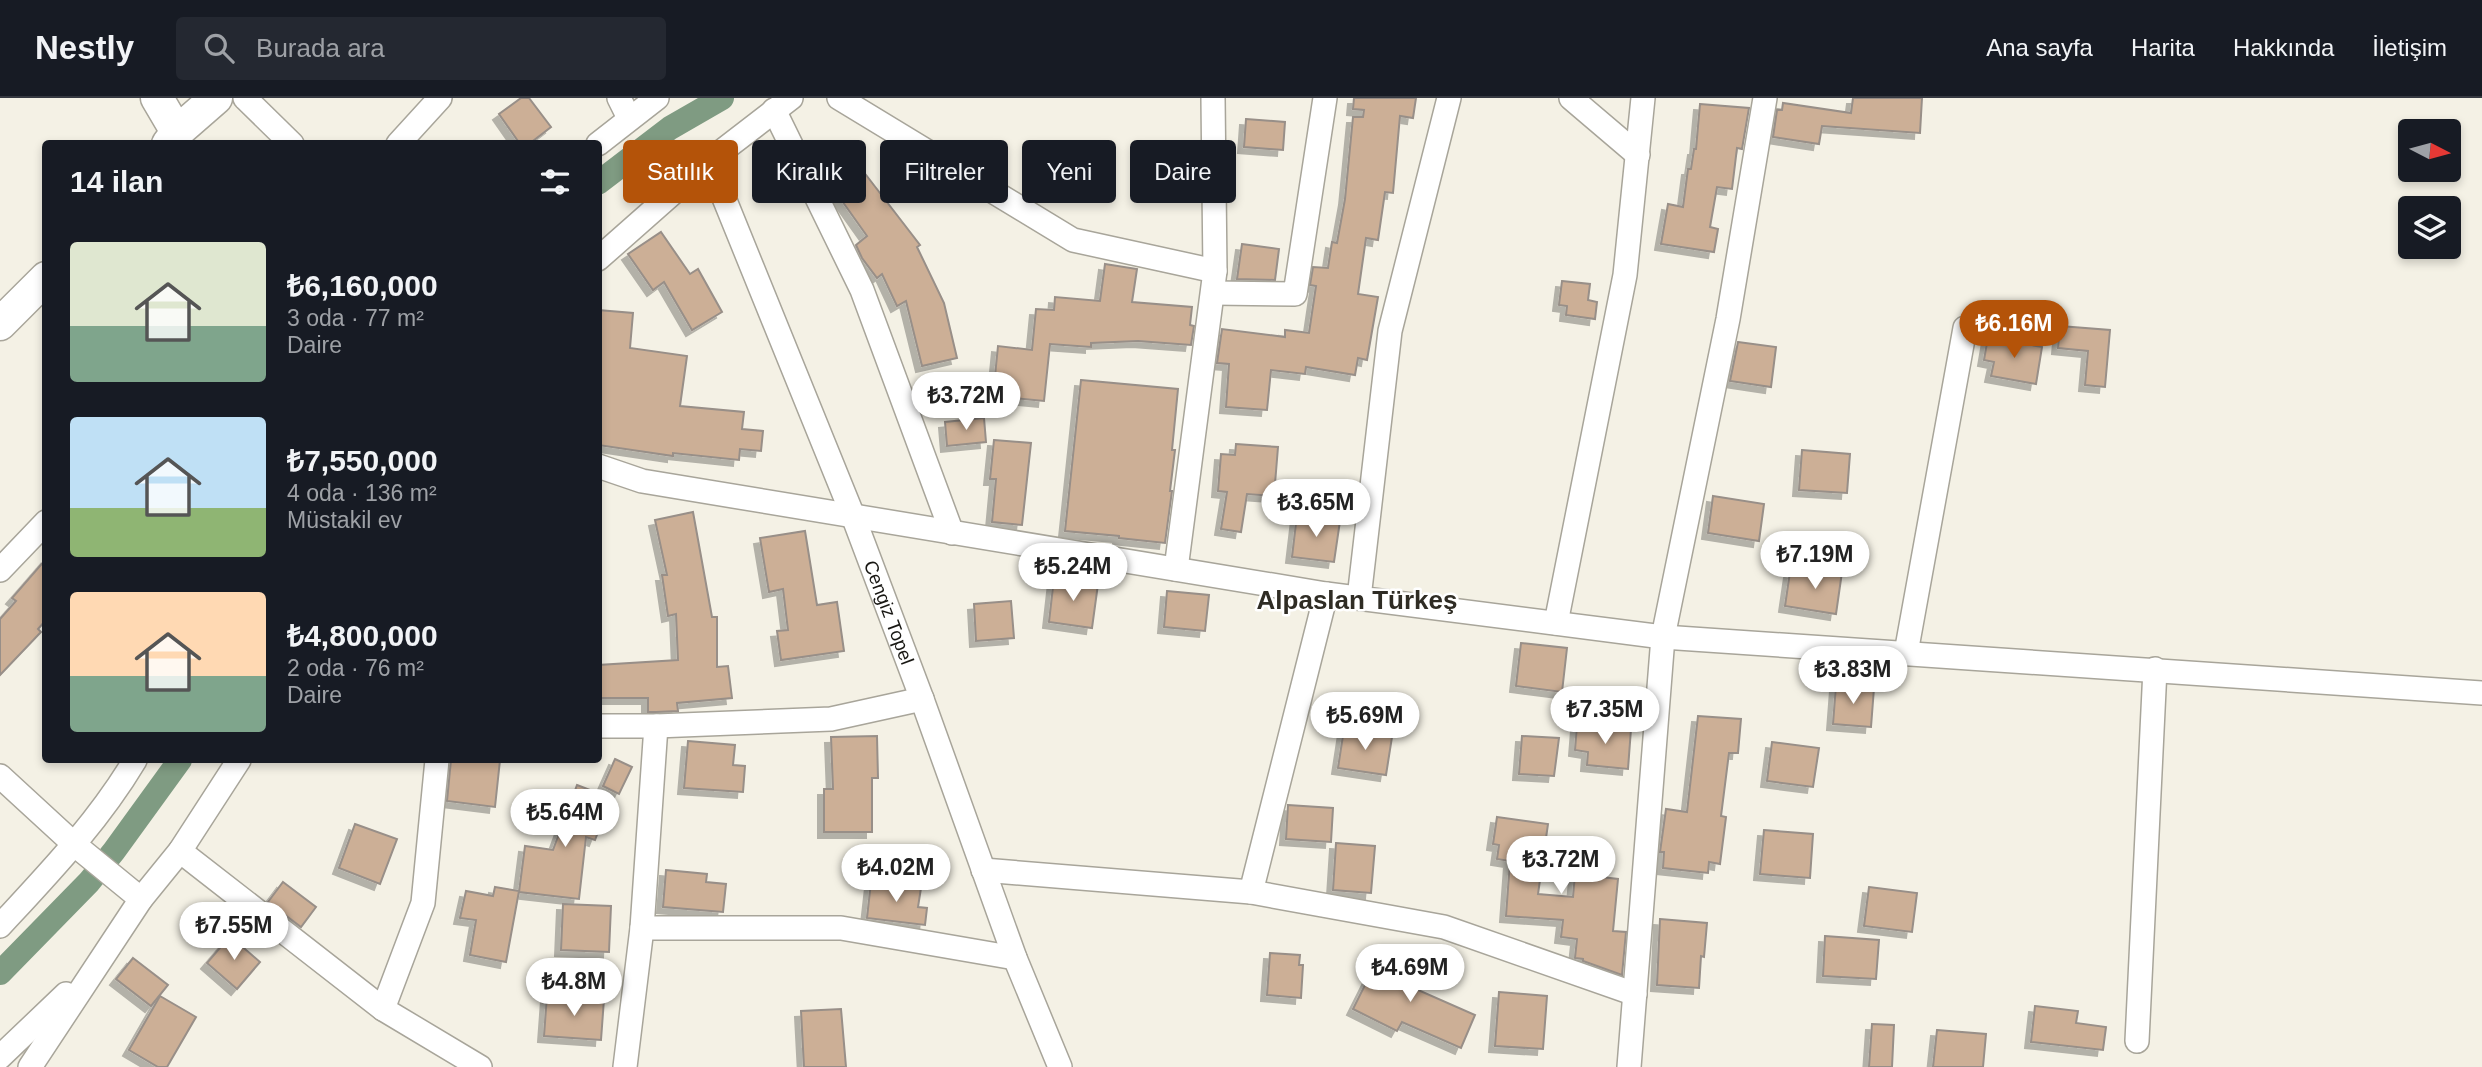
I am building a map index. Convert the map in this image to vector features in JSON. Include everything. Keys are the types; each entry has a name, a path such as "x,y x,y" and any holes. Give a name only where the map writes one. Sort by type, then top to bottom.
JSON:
{"street":[{"path":"157,98 172,138 216,98"},
{"path":"246,98 288,140"},
{"path":"402,140 440,98"},
{"path":"601,140 624,108 657,98"},
{"path":"839,98 1073,240 1214,282 1295,294 1325,98"},
{"path":"1176,569 1214,282 1213,98"},
{"path":"1359,598 1390,331 1450,98"},
{"path":"1571,98 1637,155"},
{"path":"1556,623 1625,275 1643,98"},
{"path":"1629,1067 1663,636 1728,319 1765,98"},
{"path":"736,140 782,104 862,290 952,533"},
{"path":"602,255 661,203"},
{"name":"Cengiz Topel","path":"726,203 853,516 1015,958 1060,1067"},
{"path":"0,324 42,282"},
{"path":"1906,653 1965,328"},
{"path":"602,467 642,481 1326,594 1663,636 2482,693"},
{"path":"0,570 42,526"},
{"path":"1251,892 1326,594"},
{"path":"2137,1041 2155,669"},
{"path":"602,726 831,719 922,699"},
{"path":"625,1067 642,928 656,726"},
{"path":"0,926 75,845 133,763"},
{"path":"35,1065 141,898 180,851 237,763"},
{"path":"383,1009 423,903 437,763"},
{"path":"0,776 75,845 141,898"},
{"path":"180,851 383,1009 480,1067"},
{"path":"983,870 1251,892 1444,927 1635,994"},
{"path":"642,928 841,928 1015,958"},
{"path":"0,1057 95,967"}],"building":[{"path":"521,98 529,98 551,127 534,140 517,140 499,114"},
{"path":"1354,98 1416,98 1413,118 1400,116 1393,193 1385,192 1378,240 1366,238 1358,294 1378,297 1367,360 1358,358 1355,375 1306,367 1305,374 1271,370 1267,410 1226,407 1229,364 1217,363 1222,329 1285,337 1285,330 1309,333 1316,286 1310,285 1313,267 1328,268 1332,242 1337,243 1345,199 1353,117 1363,117 1364,110 1353,109"},
{"path":"1853,98 1922,98 1920,133 1822,126 1819,144 1773,137 1777,110 1782,110 1783,103 1851,113"},
{"path":"1700,104 1749,108 1742,149 1737,148 1732,189 1717,187 1710,227 1718,229 1714,252 1661,244 1668,204 1683,207 1688,169 1691,169 1696,149"},
{"path":"1246,119 1285,122 1283,150 1244,147"},
{"path":"866,175 880,193 880,203 888,203 920,245 917,247 944,303 957,358 922,366 906,301 897,306 882,274 877,278 856,245 867,236 844,203 866,203"},
{"path":"661,232 690,274 698,269 722,312 692,330 664,282 653,290 628,254"},
{"path":"1242,244 1279,249 1275,280 1237,279"},
{"path":"1105,264 1137,269 1132,302 1192,307 1190,325 1194,326 1191,345 1138,341 1091,343 1091,347 1050,344 1044,401 993,396 998,346 1032,350 1036,309 1054,310 1055,297 1100,301"},
{"path":"1562,281 1590,284 1588,300 1597,302 1595,319 1566,315 1567,306 1559,305"},
{"path":"602,310 633,313 630,348 687,356 680,406 744,412 742,429 763,431 761,451 740,449 739,460 673,453 673,456 602,446"},
{"path":"2060,326 2110,330 2105,387 2085,385 2088,351 2058,348"},
{"path":"1988,337 2042,347 2036,384 1991,376 1994,362 1984,360"},
{"path":"1738,342 1776,347 1771,387 1730,381"},
{"path":"1081,380 1178,389 1172,450 1175,450 1172,491 1165,543 1065,531"},
{"path":"984,418 986,442 947,446 945,422"},
{"path":"994,440 1031,443 1022,525 992,522 996,479 990,479"},
{"path":"1236,444 1278,447 1274,496 1247,494 1241,532 1221,529 1227,492 1218,491 1221,454 1235,455"},
{"path":"1802,450 1850,454 1847,493 1799,490"},
{"path":"1713,496 1764,504 1759,541 1708,533"},
{"path":"693,512 712,617 717,617 717,667 728,666 732,698 677,703 678,711 648,712 648,698 602,698 602,665 678,660 676,614 668,616 662,575 667,575 655,520"},
{"path":"1297,515 1340,521 1334,562 1292,557"},
{"path":"805,531 817,605 837,602 844,651 781,660 777,631 788,630 783,589 769,592 760,538"},
{"path":"42,564 42,624 38,629 41,632 0,675 0,619 16,601 12,598"},
{"path":"1810,567 1842,572 1836,614 1785,606 1790,572 1809,575"},
{"path":"1054,578 1098,584 1092,628 1049,622"},
{"path":"1167,591 1209,595 1205,631 1164,627"},
{"path":"1011,601 1014,638 976,641 974,604"},
{"path":"1521,643 1567,648 1562,692 1516,686"},
{"path":"1836,685 1874,688 1871,727 1833,724"},
{"path":"1698,716 1741,719 1738,753 1729,753 1721,816 1726,817 1720,864 1709,862 1708,873 1663,868 1664,852 1660,852 1666,809 1687,812"},
{"path":"1577,725 1631,729 1628,769 1587,765 1588,752 1575,750"},
{"path":"1344,729 1392,737 1386,775 1338,768"},
{"path":"877,736 878,778 872,778 872,832 824,832 824,789 833,789 831,737"},
{"path":"1522,736 1559,738 1554,776 1519,774"},
{"path":"688,741 735,745 733,765 745,766 743,792 684,788"},
{"path":"1772,742 1819,748 1813,787 1767,781"},
{"path":"615,759 632,767 619,794 603,786"},
{"path":"451,763 500,763 495,807 447,801"},
{"path":"577,785 611,798 595,840 586,837 579,899 519,892 525,846 553,850"},
{"path":"1288,805 1333,808 1331,842 1286,839"},
{"path":"1497,817 1548,824 1538,894 1573,897 1575,874 1618,879 1613,931 1626,932 1622,975 1575,958 1577,939 1561,937 1563,920 1506,916 1510,861 1497,859 1499,845 1493,844"},
{"path":"355,824 397,839 380,884 339,868"},
{"path":"1764,830 1813,834 1810,878 1760,874"},
{"path":"1336,843 1375,846 1371,893 1333,890"},
{"path":"666,870 707,874 706,882 726,884 723,912 663,907"},
{"path":"283,882 316,907 301,927 268,902"},
{"path":"871,882 921,888 918,907 927,908 925,925 867,918"},
{"path":"495,887 519,891 506,962 470,955 476,920 460,918 466,891 493,896"},
{"path":"1869,887 1917,893 1912,932 1864,926"},
{"path":"563,904 611,906 609,952 561,950"},
{"path":"1660,919 1707,923 1699,988 1657,985"},
{"path":"230,936 260,962 237,989 207,963"},
{"path":"1825,936 1879,940 1876,979 1823,976"},
{"path":"1270,953 1300,955 1299,965 1303,965 1301,998 1267,995"},
{"path":"1380,955 1424,977 1418,990 1475,1015 1461,1048 1402,1022 1397,1031 1353,1009"},
{"path":"133,958 168,985 151,1006 116,979"},
{"path":"1499,992 1547,996 1543,1049 1495,1046"},
{"path":"547,995 604,999 601,1040 544,1036"},
{"path":"160,996 196,1017 167,1067 158,1067 129,1050"},
{"path":"2035,1006 2078,1011 2076,1023 2106,1027 2103,1050 2031,1042"},
{"path":"841,1009 846,1067 804,1067 801,1011"},
{"path":"1872,1024 1894,1025 1892,1067 1869,1067"},
{"path":"1937,1030 1986,1034 1983,1067 1933,1067"}],"waterway":[{"path":"602,180 670,128 722,98"},
{"path":"0,973 89,882 178,763"}],"district":[{"name":"Alpaslan Türkeş","path":"1357,600"}]}
